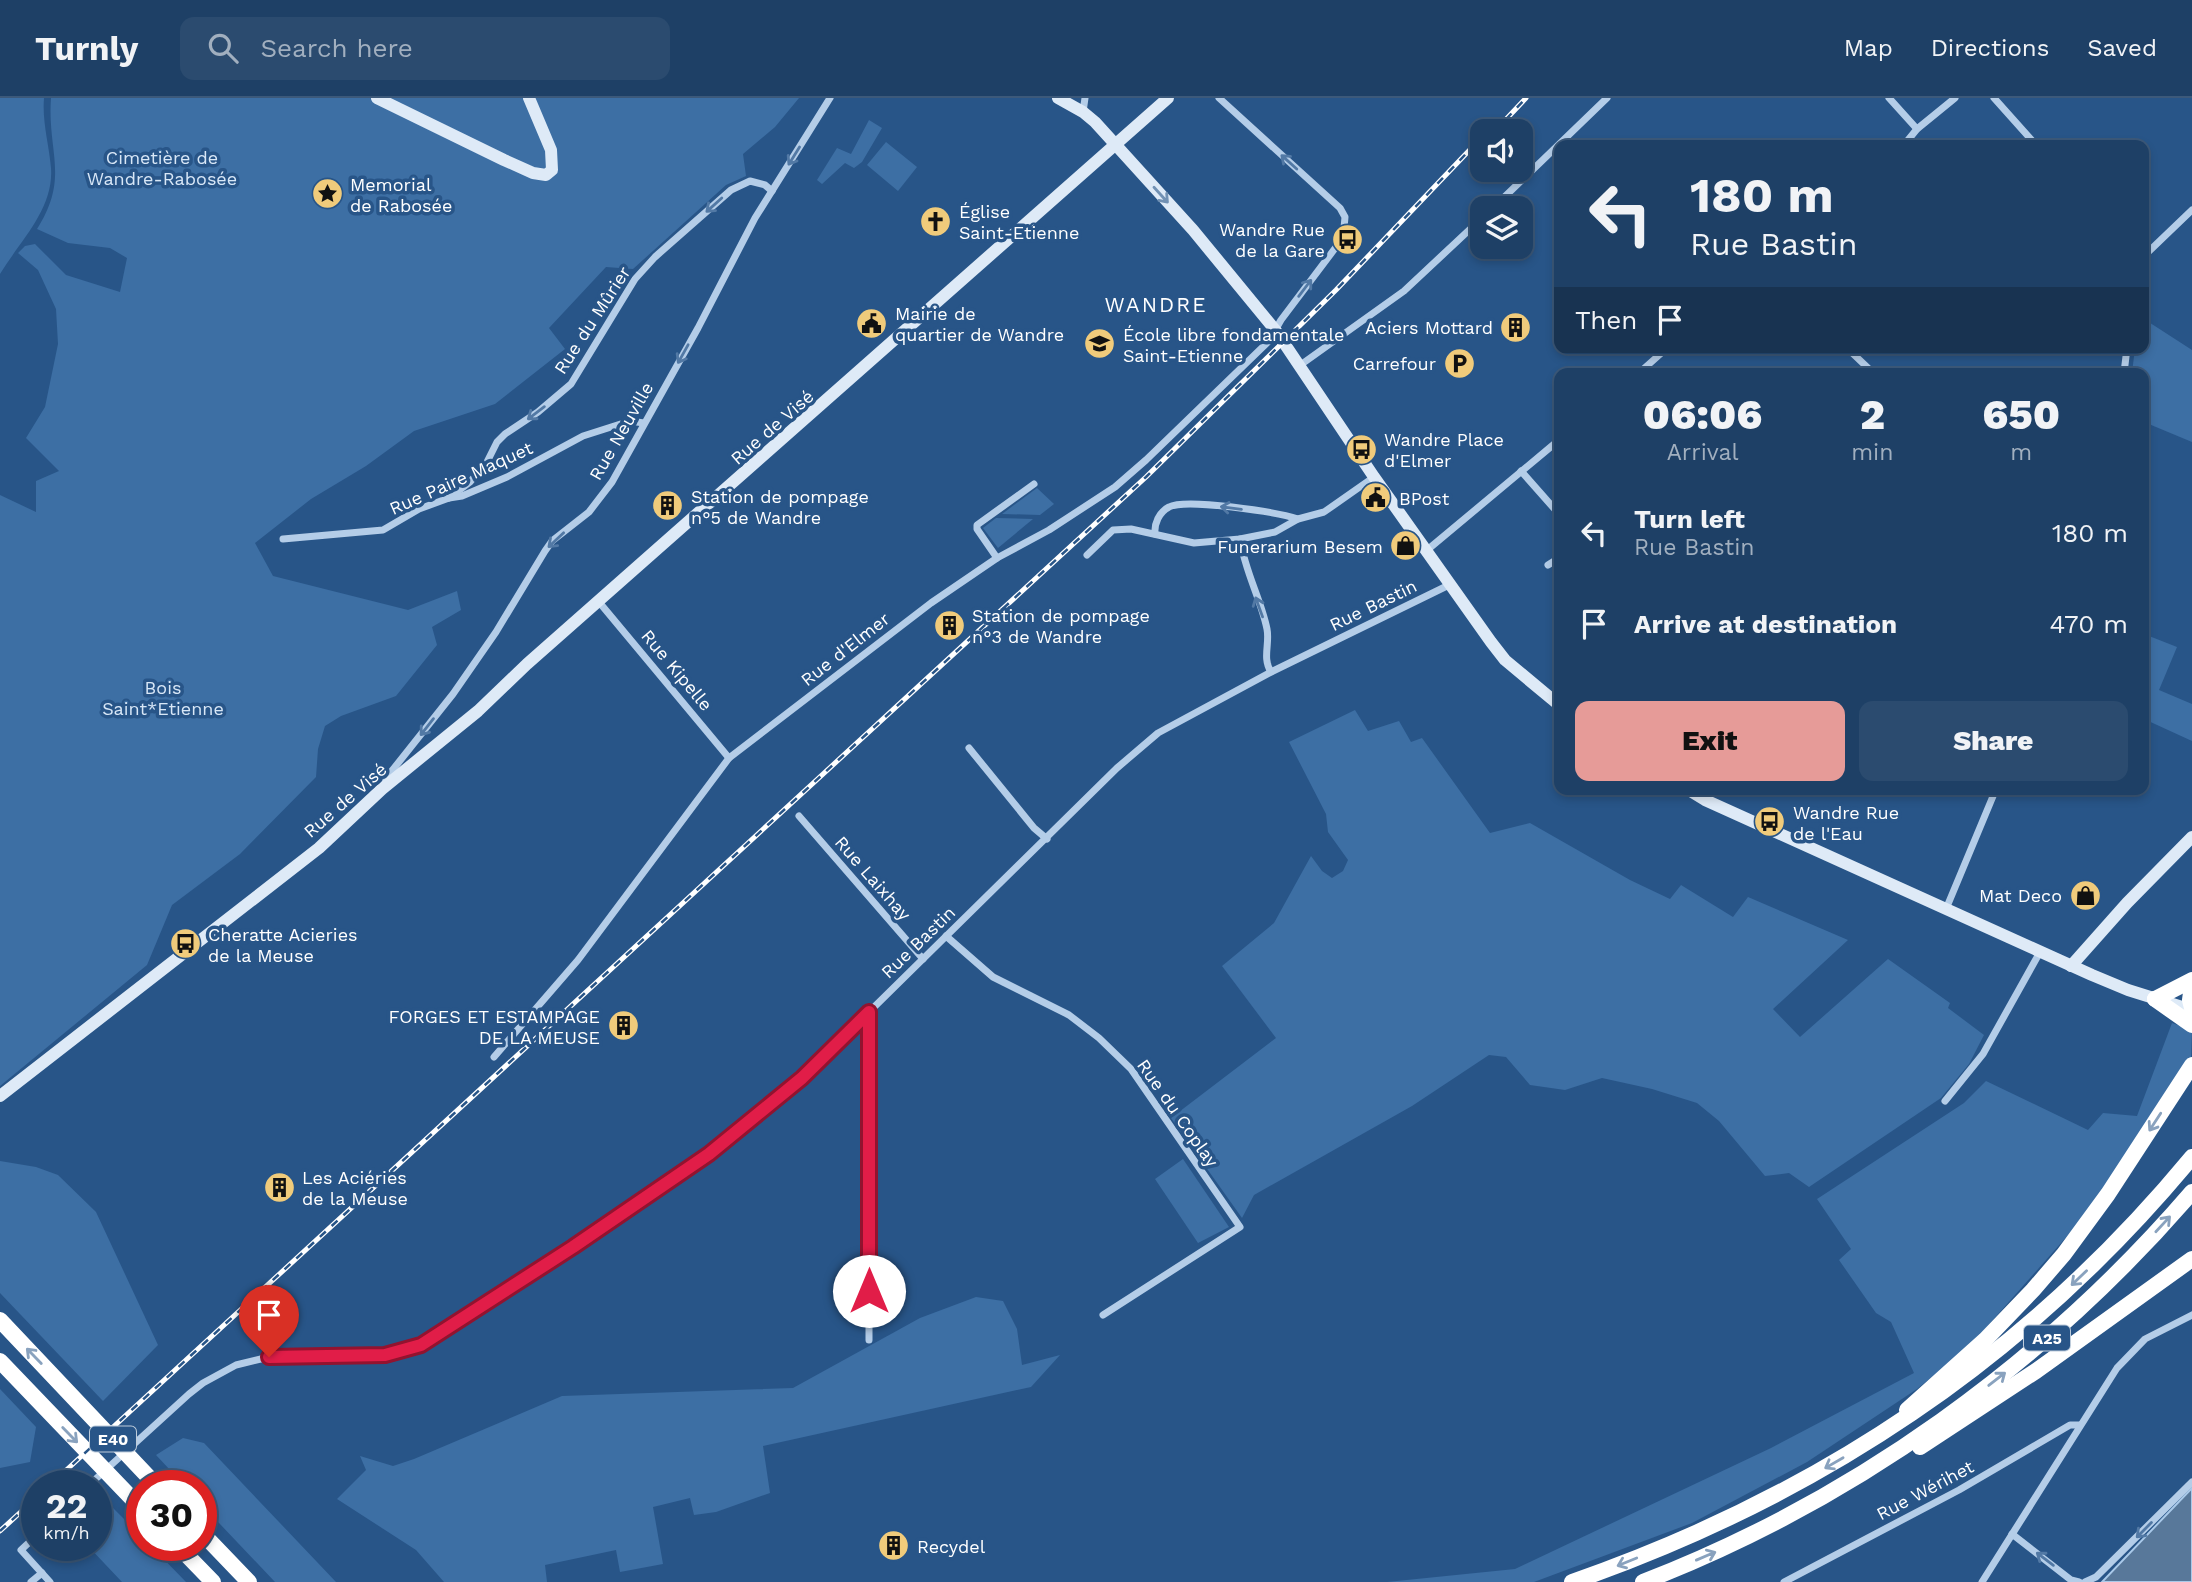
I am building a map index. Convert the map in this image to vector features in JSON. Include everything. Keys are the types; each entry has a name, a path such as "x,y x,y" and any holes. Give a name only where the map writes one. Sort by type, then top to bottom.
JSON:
{"highway":[{"path":"2155,999 2192,983"},
{"path":"2192,983 2192,1009"},
{"path":"2155,999 2192,1025"},
{"name":"A25","path":"1892,1427 1922,1394 1985,1340 2056,1264 2095,1213 2192,1065"},
{"name":"A25","path":"1572,1582 1630,1561 1733,1517 1812,1475 1946,1391 2046,1308 2137,1220 2192,1157"},
{"name":"A25","path":"1643,1582 1772,1525 1882,1461 1966,1403 2038,1346 2110,1280 2192,1192"},
{"name":"A25","path":"1882,1461 1925,1445 2099,1328 2192,1259"},
{"name":"E40","path":"0,1320 142,1470"},
{"name":"E40","path":"0,1361 126,1492"},
{"path":"217,1549 249,1582"},
{"path":"193,1561 213,1582"}],"street":[{"path":"377,98 504,160 533,173 546,175 552,170 551,150 529,98"},
{"name":"Rue Neuville","path":"382,789 387,777 453,694 496,632 552,541 589,512 612,482 772,191 830,98"},
{"path":"1058,98 1083,112 1193,230 1276,331 1449,585 1506,660 1554,701"},
{"path":"1083,112 1085,98"},
{"name":"Rue de Visé","path":"0,1096 319,848 382,789 478,711 527,664 1168,98"},
{"name":"Rue d'Elmer","path":"494,1057 578,960 729,758 930,603 1115,487 1210,400 1269,341 1281,320 1336,247 1345,228 1345,217 1340,208 1219,98"},
{"path":"1563,140 1607,98"},
{"path":"1889,98 1917,129"},
{"path":"1908,140 1917,129 1955,98"},
{"path":"1994,98 2032,140"},
{"path":"1505,196 1554,149"},
{"name":"Rue du Mûrier","path":"449,498 470,482 505,434 538,412 571,384 635,279 655,257 731,190 750,181 765,185 772,191"},
{"path":"2149,251 2192,210"},
{"path":"1299,366 1404,292 1470,229"},
{"path":"1645,368 1660,354"},
{"path":"1853,354 1868,368"},
{"name":"Rue Paire Maquet","path":"283,538 383,530 419,509 463,496 507,477 583,436 630,421 645,423"},
{"path":"1426,551 1554,444"},
{"path":"1521,471 1554,508"},
{"path":"1087,555 1113,530 1131,529 1194,543 1240,540 1275,532 1298,519 1324,512 1374,477"},
{"path":"998,558 976,525 1034,484"},
{"path":"1155,534 1154,527 1158,519 1166,508 1172,505 1196,504 1283,514 1298,519"},
{"path":"1240,540 1243,560 1267,628 1266,654 1271,672"},
{"path":"1548,565 1554,561"},
{"name":"Rue Bastin","path":"105,1470 203,1383 236,1365 269,1357 385,1355 421,1345 573,1247 709,1154 802,1078 1117,768 1158,733 1271,672 1449,585"},
{"name":"Rue Kipelle","path":"599,602 729,758"},
{"path":"969,748 1034,828 1047,839"},
{"path":"1698,795 2071,966 2127,990 2192,1009"},
{"path":"1946,909 1994,795"},
{"name":"Rue Laixhay","path":"799,816 923,959"},
{"path":"2071,966 2127,902 2192,837"},
{"name":"Rue du Coplay","path":"946,936 993,977 1069,1015 1099,1038 1130,1069 1240,1227 1103,1315"},
{"path":"1945,1101 1983,1054 2040,952"},
{"path":"869,1012 869,1340"},
{"path":"1982,1582 2117,1368 2146,1339 2192,1315"},
{"name":"Rue Wérihet","path":"1784,1582 1959,1490 2070,1425 2079,1425"},
{"path":"2085,1582 2096,1577 2192,1482"},
{"path":"2012,1534 2071,1580 2079,1582"},
{"path":"31,1561 50,1582"},
{"path":"31,1582 42,1573"}],"green space":[{"path":"0,98 44,98 51,168 47,197 41,211 0,274"},
{"name":"Bois Saint*Etienne","path":"51,98 799,98 775,127 743,154 746,176 726,185 633,269 606,267 549,328 565,349 495,404 414,431 366,466 311,499 255,543 273,576 408,610 457,591 461,610 432,627 437,645 396,696 341,716 325,726 318,749 316,777 240,854 172,905 147,965 0,1086 0,495 36,512 36,481 59,471 26,438 45,407 58,344 56,309 38,270 18,253 25,246 35,244 66,275 120,292 127,258 110,248 68,243 37,229 47,211 55,179"},
{"path":"869,120 882,128 862,162 854,168 845,163 822,184 817,180 837,148 851,154"},
{"path":"886,142 917,167 898,191 867,165"},
{"path":"2149,322 2192,350 2192,442 2149,424 2149,368 2133,368 2134,354 2149,354"},
{"path":"1037,488 1054,504 1040,515 1002,514"},
{"path":"996,518 1033,519 998,548 983,528"},
{"path":"2149,636 2177,647 2159,690 2192,704 2192,741 2149,721"},
{"path":"1355,710 1368,731 1399,721 1411,742 1422,738 1490,833 1530,823 1630,880 1670,899 1681,885 1733,917 1748,897 1848,940 1773,1009 1800,1037 1888,959 1950,1003 1948,1008 1984,1035 1969,1064 1941,1098 1809,1187 1789,1173 1765,1176 1719,1121 1697,1103 1602,1078 1565,1090 1530,1085 1506,1057 1489,1055 1412,1106 1254,1195 1242,1218 1171,1118 1276,1038 1222,966 1274,923 1311,856 1322,871 1332,878 1343,871 1348,860 1328,832 1326,814 1289,742"},
{"path":"2172,1023 2192,1030 2191,1058 2092,1208 1969,1347 1917,1389 1807,1462 1692,1523 1534,1582 1387,1582 1515,1569 1771,1448 1914,1373 1891,1322 1876,1313 1839,1260 1851,1249 1817,1199 1964,1103 1986,1081 2088,1130 2103,1113 2137,1116"},
{"path":"1183,1159 1229,1227 1198,1243 1155,1179"},
{"path":"0,1161 36,1167 58,1175 96,1212 158,1345 103,1401 0,1293"},
{"path":"976,1297 1003,1301 1017,1329 1022,1365 1060,1355 1031,1387 763,1446 770,1493 716,1512 694,1515 690,1498 653,1507 663,1564 620,1572 616,1550 545,1565 547,1582 444,1582 416,1550 337,1499 366,1470 360,1456 393,1466 562,1396 793,1388 920,1318"},
{"path":"0,1389 36,1427 30,1462 0,1468"},
{"path":"183,1438 204,1443 336,1582 275,1582 217,1521 217,1470 170,1470 156,1455"},
{"path":"112,1507 126,1521 126,1561 166,1561 186,1582 122,1582 102,1561 112,1561"}],"shaded area":[{"path":"2192,1488 2192,1582 2102,1582"}],"railway":[{"path":"1506,119 1526,98"},
{"path":"66,1470 1146,477 1336,290 1470,150"},
{"path":"0,1531 21,1512"}],"place":[{"name":"Memorial de Rabosée","path":"327,194"},
{"name":"Église Saint-Etienne","path":"936,221"},
{"name":"Wandre Rue de la Gare","path":"1348,239"},
{"name":"Mairie de quartier de Wandre","path":"872,323"},
{"name":"Aciers Mottard","path":"1516,327"},
{"name":"École libre fondamentale Saint-Etienne","path":"1100,344"},
{"name":"Carrefour","path":"1459,363"},
{"name":"Wandre Place d'Elmer","path":"1361,449"},
{"name":"BPost","path":"1376,498"},
{"name":"Station de pompage n°5 de Wandre","path":"668,506"},
{"name":"Funerarium Besem","path":"1406,546"},
{"name":"Station de pompage n°3 de Wandre","path":"949,625"},
{"name":"Wandre Rue de l'Eau","path":"1770,822"},
{"name":"Mat Deco","path":"2085,895"},
{"name":"Cheratte Acieries de la Meuse","path":"185,944"},
{"name":"FORGES ET ESTAMPAGE DE LA MEUSE","path":"623,1026"},
{"name":"Les Aciéries de la Meuse","path":"279,1187"},
{"name":"Recydel","path":"894,1546"}],"district":[{"name":"WANDRE","path":"1156,304"}],"route":[{"path":"269,1357 385,1355 421,1345 573,1247 709,1154 802,1078 869,1012 869,1291"}],"park label":[{"name":"Cimetière de Wandre-Rabosée","path":"162,167"}]}
